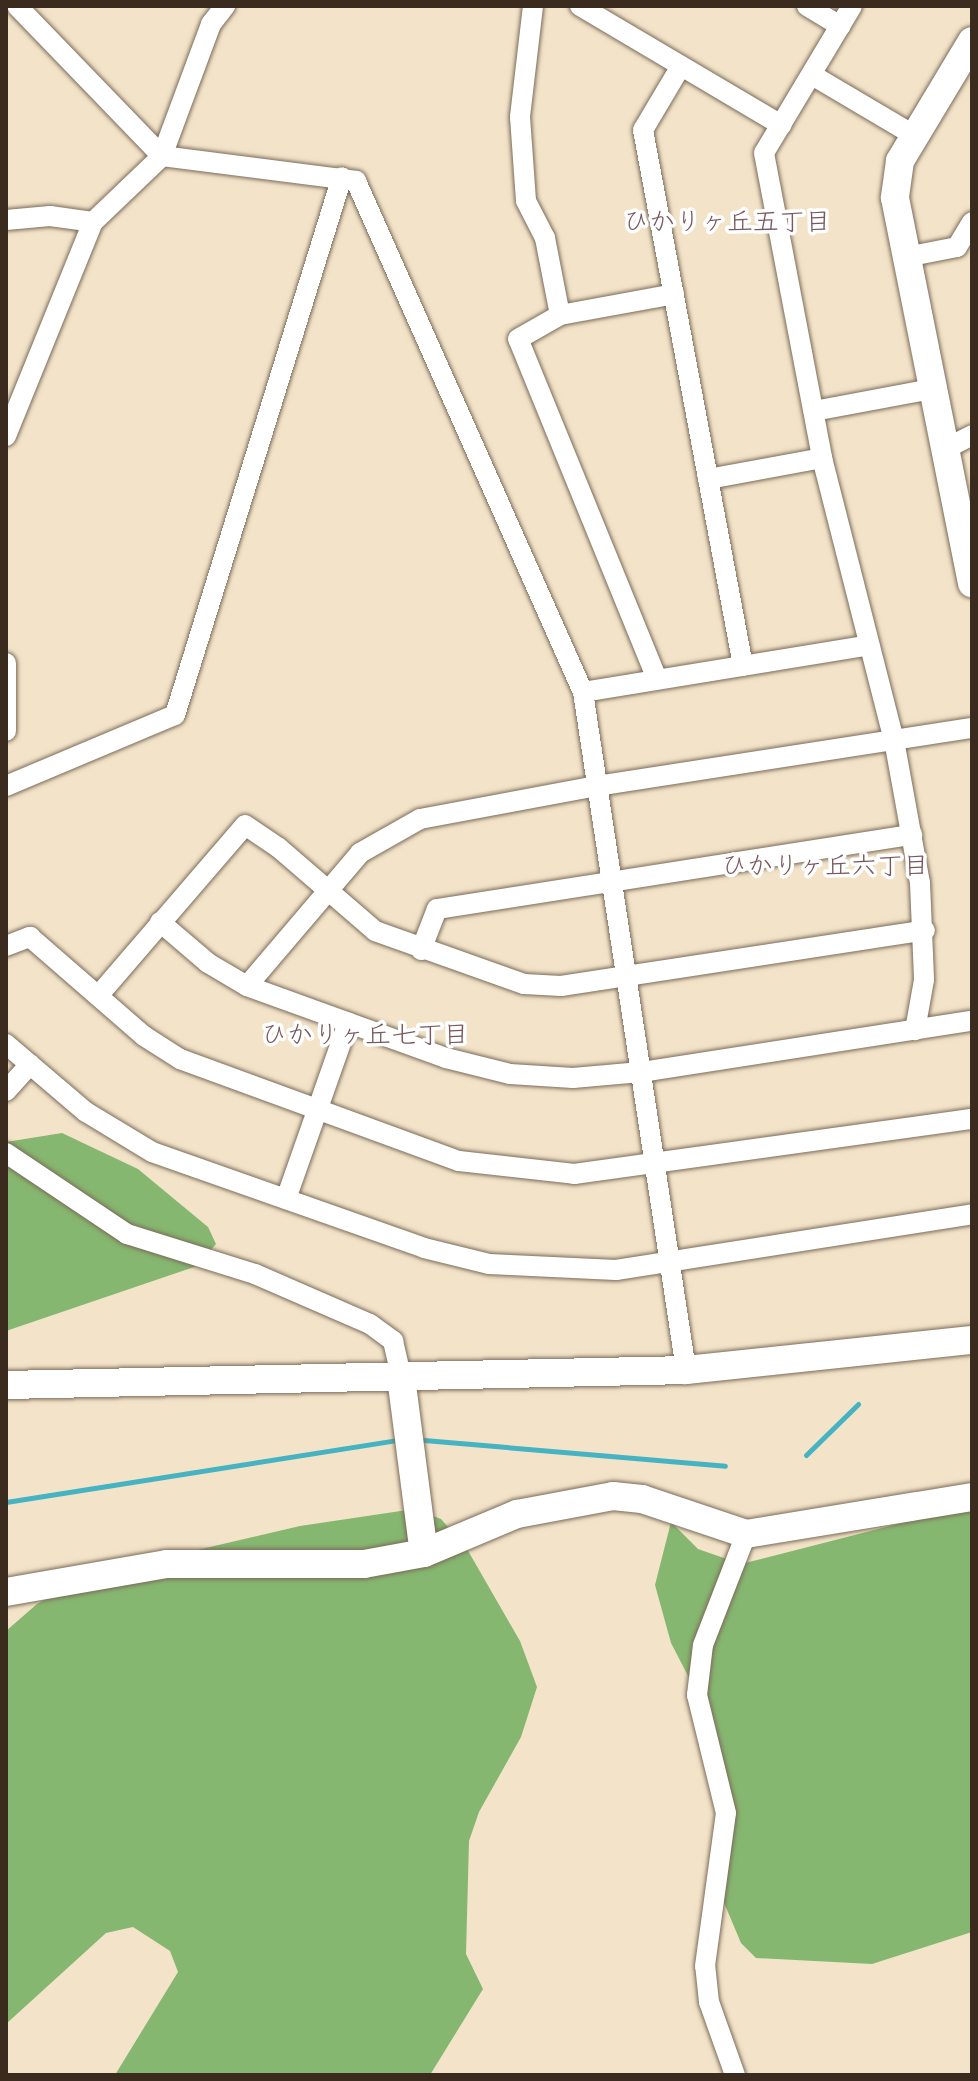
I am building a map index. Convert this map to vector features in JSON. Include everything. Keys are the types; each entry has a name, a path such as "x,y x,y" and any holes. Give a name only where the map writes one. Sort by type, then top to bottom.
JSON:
{"street":[{"path":"17,6 162,156 356,181 583,692 686,1370"},
{"path":"6,436 93,222 162,156 211,24 225,6"},
{"path":"533,6 520,117 526,201 545,238 560,315"},
{"path":"580,6 781,125"},
{"path":"807,6 840,26"},
{"path":"852,6 764,153 822,458 894,740 912,835 925,930 924,980 915,1030"},
{"path":"972,41 915,136 895,179 931,389 972,583"},
{"path":"681,66 643,130 743,666"},
{"path":"812,75 915,136"},
{"path":"6,786 175,715 342,177"},
{"path":"6,220 50,216 93,222"},
{"path":"906,257 957,247 972,222"},
{"path":"657,679 518,339 560,315 674,294"},
{"path":"814,411 931,389"},
{"path":"945,449 972,435"},
{"path":"708,479 822,458"},
{"path":"583,692 869,645"},
{"path":"6,663 6,731"},
{"path":"247,986 360,853 420,819 596,786 972,728"},
{"path":"98,996 245,825 375,931 421,950 524,984 561,986 925,930"},
{"path":"421,950 437,909 912,835"},
{"path":"160,922 208,963 247,986 446,1058 510,1074 573,1078 641,1072 972,1021"},
{"path":"6,946 30,937 98,996 180,1059 459,1161 523,1173 574,1174 655,1166 972,1119"},
{"path":"286,1199 348,1023"},
{"path":"6,1044 117,1134 152,1152 489,1264 616,1270 972,1214"},
{"path":"6,1091 30,1064"},
{"path":"6,1153 127,1234 255,1274 370,1324 393,1341 401,1377 424,1553"},
{"path":"6,1385 686,1370 972,1340"},
{"path":"6,1592 167,1564 364,1564 424,1553 517,1514 613,1496 642,1499 746,1534 972,1497"},
{"path":"735,2075 709,2002 705,1966 726,1813 697,1695 703,1645 746,1534"}],"green space":[{"path":"62,1133 138,1169 208,1227 216,1244 197,1266 6,1331 6,1142"},
{"path":"972,1505 972,1932 872,1964 756,1958 741,1943 714,1879 718,1832 708,1736 699,1697 671,1643 655,1585 671,1522 698,1549 741,1564"},
{"path":"414,1509 441,1519 467,1549 520,1641 537,1687 521,1737 479,1812 469,1841 466,1954 483,1989 430,2075 115,2075 178,1972 170,1951 133,1927 106,1933 6,2024 6,1631 37,1604 90,1575 300,1526"}],"waterway":[{"path":"806,1455 858,1404"},
{"path":"6,1502 398,1440"},
{"path":"424,1440 725,1466"}],"district":[{"name":"ひかりヶ丘五丁目","path":"727,223"},
{"name":"ひかりヶ丘六丁目","path":"825,867"},
{"name":"ひかりヶ丘七丁目","path":"365,1036"}]}
